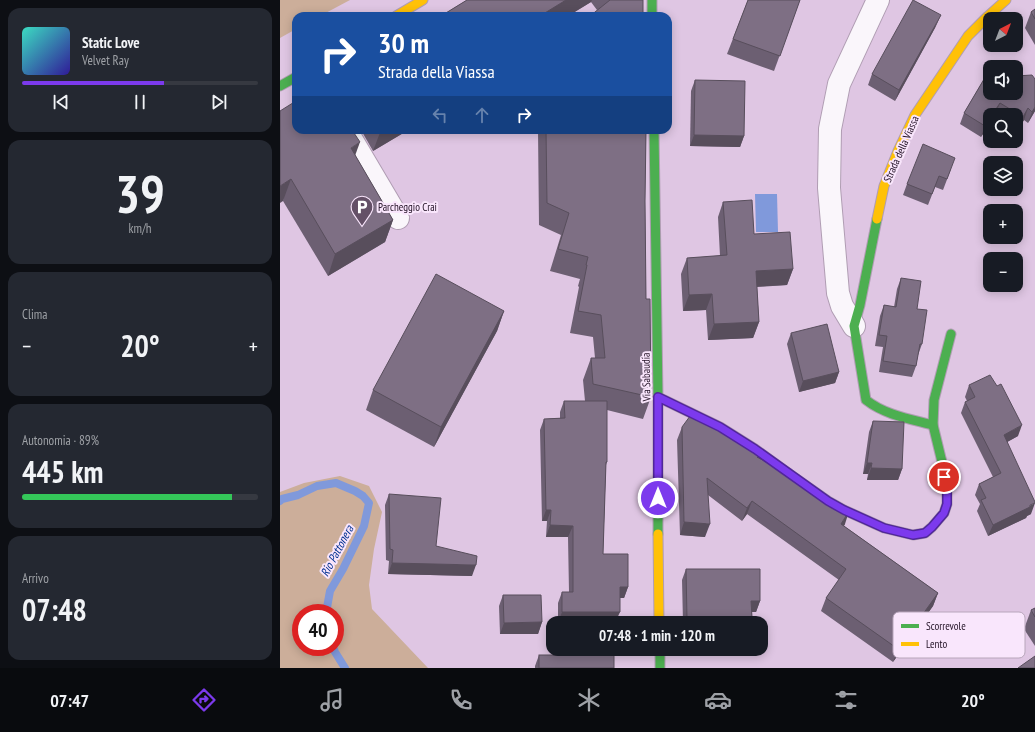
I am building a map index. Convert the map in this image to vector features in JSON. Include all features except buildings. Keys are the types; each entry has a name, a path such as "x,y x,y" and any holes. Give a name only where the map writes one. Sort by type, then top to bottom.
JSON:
{"street":[{"path":"403,12 423,0"},
{"path":"652,0 652,12"},
{"name":"Strada della Viassa","path":"878,0 839,84 830,129 829,188 838,293 842,306 854,326 866,400 872,406 884,411 933,425"},
{"name":"Strada della Viassa","path":"854,326 860,305 884,186 898,151 915,115 968,36 1006,0"},
{"path":"280,86 292,79"},
{"path":"348,134 398,218"},
{"name":"Via Sabaudia","path":"654,134 658,397 659,616"},
{"path":"658,397 720,427 755,449 828,501 844,510 884,528 913,535 925,533 944,513 947,504 947,492 942,462 933,425 934,400 951,334"},
{"path":"660,656 660,668"}],"shaded area":[{"path":"280,0 350,0 328,12 292,12 292,31 280,38"},
{"path":"340,476 369,486 382,512 374,549 369,585 372,609 428,668 280,668 280,492 304,483"}],"water":[{"path":"755,194 777,194 778,232 756,232"}],"waterway":[{"name":"Rio Pattonera","path":"280,501 282,499 298,495 317,486 336,483 355,491 363,496 369,503 364,526 343,569 330,591 328,604"},
{"name":"Rio Pattonera","path":"338,656 345,668"}],"traffic: fast":[{"path":"652,0 652,12"},
{"path":"280,86 292,79"},
{"path":"654,134 658,397 658,534"},
{"path":"877,219 860,305 854,326 866,400 889,413 933,425"},
{"path":"788,473 828,501 884,528 913,535 925,533 944,513 947,504 947,492 942,462 933,425 934,400 951,334"},
{"path":"660,656 660,668"}],"traffic: slow":[{"path":"403,12 423,0"},
{"path":"877,219 884,186 915,115 968,36 1006,0"},
{"path":"658,397 720,427 755,449 788,473"},
{"path":"658,534 659,616"}],"place":[{"name":"Parcheggio Crai","path":"362,226"}],"route":[{"path":"658,498 658,397 720,427 755,449 828,501 884,528 913,535 925,533 944,513 947,504 947,492 944,477"}]}
